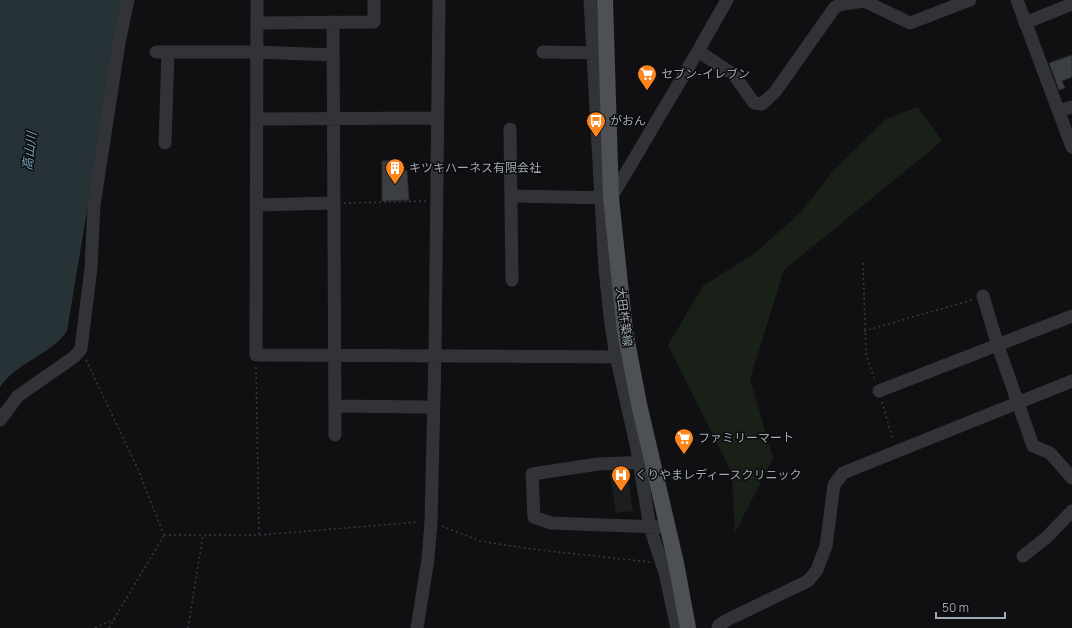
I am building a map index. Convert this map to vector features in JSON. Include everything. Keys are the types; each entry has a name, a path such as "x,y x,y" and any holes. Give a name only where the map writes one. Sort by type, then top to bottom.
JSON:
{"main road":[{"name":"大田杵築線","path":"605,0 600,53 606,198 625,331 623,356 646,462 668,528 688,628"}],"street":[{"path":"0,420 18,396 74,357 80,349 91,268 94,205 119,43 128,0"},
{"path":"257,0 256,355 623,356"},
{"path":"257,23 374,22 374,0"},
{"path":"417,628 428,559 431,522 435,355 439,0"},
{"path":"543,52 600,53 590,0"},
{"path":"512,196 606,198 698,51 727,0"},
{"path":"698,51 734,76 754,103 762,104 775,92 835,8 843,4 864,1 910,23 970,0"},
{"path":"1017,0 1072,147"},
{"path":"1026,23 1072,4"},
{"path":"334,22 335,435"},
{"path":"165,143 162,52 257,52 333,55"},
{"path":"1059,111 1072,107"},
{"path":"257,119 438,118"},
{"path":"510,129 512,280"},
{"path":"256,205 334,203"},
{"path":"983,296 998,346 1033,446 1050,454 1072,478"},
{"path":"878,391 998,346 1072,316"},
{"path":"718,628 719,625 729,619 808,581 817,570 826,546 834,485 843,473 1072,381"},
{"path":"335,406 425,407"},
{"path":"668,528 650,527 551,523 534,517 532,474 598,464 646,462 650,527 662,563 678,628"},
{"path":"1023,556 1046,538 1072,511"}],"path":[{"path":"334,203 437,201"},
{"path":"863,263 864,331 866,355 896,452"},
{"path":"864,331 946,309 983,296"},
{"path":"80,349 137,467 164,535"},
{"path":"256,355 259,535"},
{"path":"164,535 259,535 431,522 480,541 531,549 662,563"},
{"path":"109,628 164,535"},
{"path":"188,628 203,535"},
{"path":"95,628 114,619"}],"shaded area":[{"path":"918,107 942,141 784,270 750,379 773,458 735,533 732,473 668,345 703,286 756,252 800,213 834,170 886,119"},
{"path":"627,471 633,511 616,513 610,474"}],"water":[{"name":"高山川","path":"0,0 122,0 67,331 43,353 15,371 0,387"}],"building":[{"path":"1072,55 1072,77 1062,81 1065,88 1059,90 1049,63"},
{"name":"キツキハーネス有限会社","path":"401,160 399,170 407,171 409,200 382,201 382,161"}],"place":[{"name":"セブン-イレブン","path":"647,91"},
{"name":"がおん","path":"596,138"},
{"name":"キツキハーネス有限会社","path":"395,185"},
{"name":"ファミリーマート","path":"684,455"},
{"name":"くりやまレディースクリニック","path":"621,492"}]}
